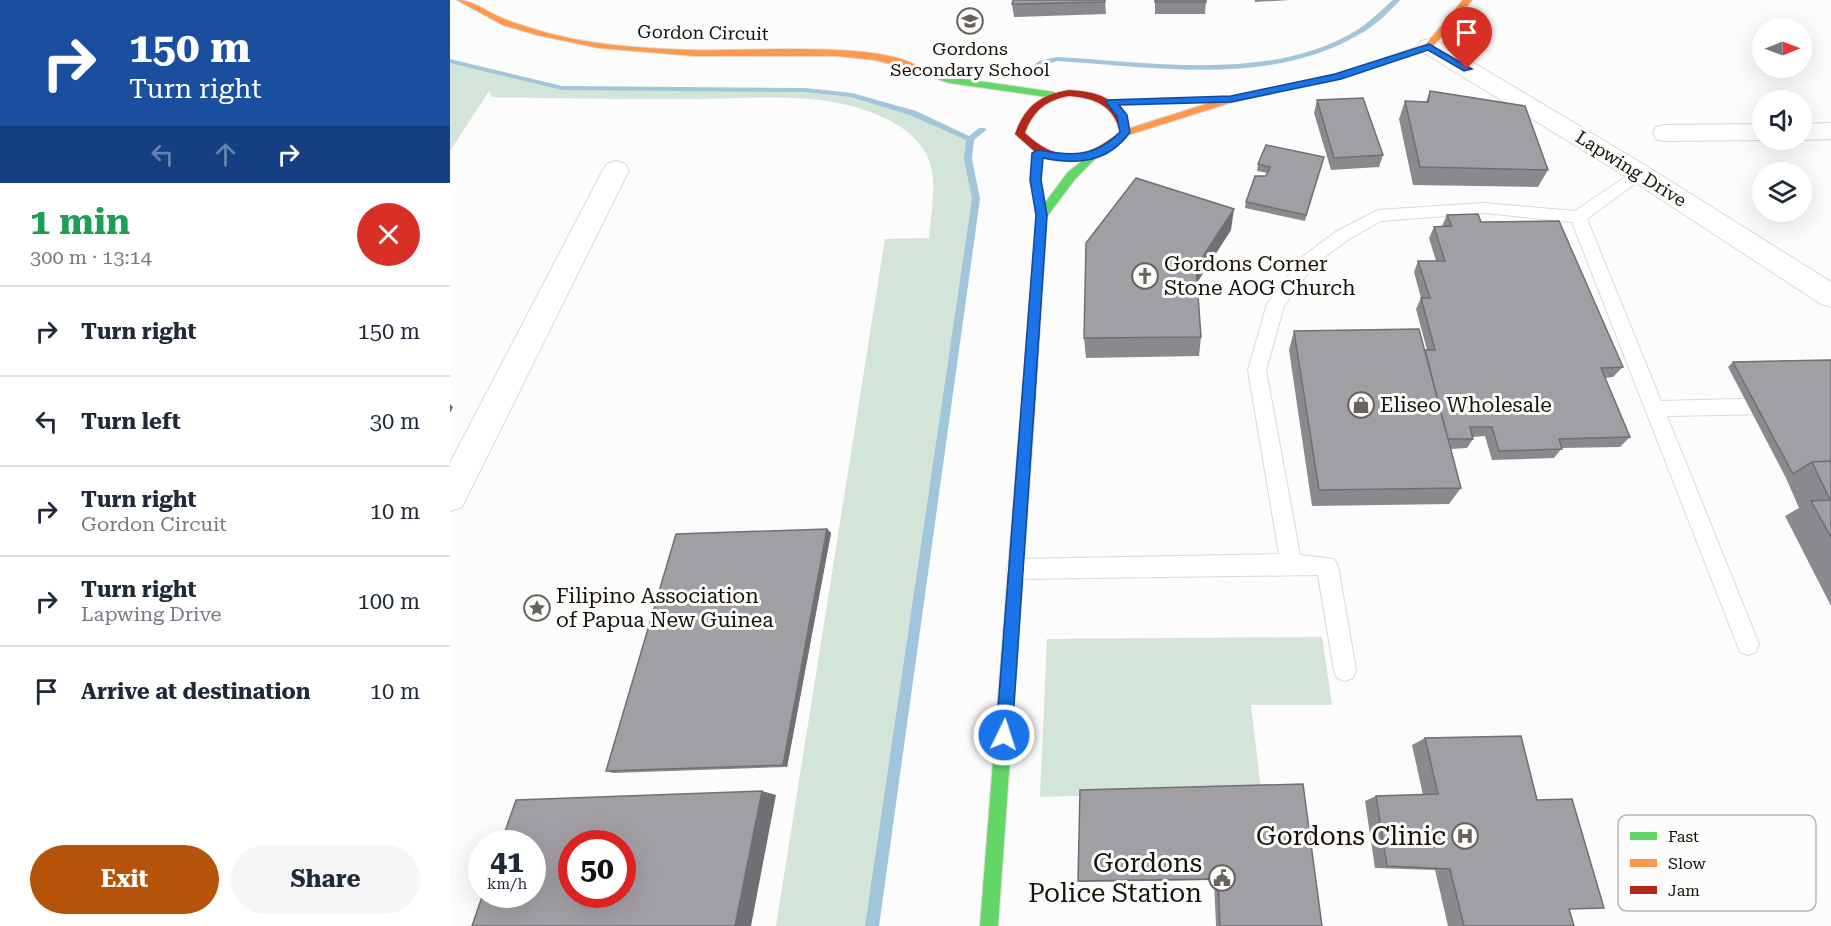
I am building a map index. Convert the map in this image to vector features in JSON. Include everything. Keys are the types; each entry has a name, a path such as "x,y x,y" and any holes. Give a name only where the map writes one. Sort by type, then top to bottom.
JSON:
{"main road":[{"name":"Gordon Circuit","path":"461,0 494,18 581,42 658,52 858,53 887,58 949,80 1054,95"},
{"path":"1042,215 1091,157 1112,146 1125,132 1231,99 1337,77 1429,46 1468,0"},
{"name":"Gordon Circuit","path":"949,80 977,98"},
{"path":"1091,157 1068,159 1038,153 1016,130 1026,112 1033,105 1054,95 1084,93 1116,102 1122,115 1125,132"},
{"path":"1177,100 1231,99"},
{"path":"989,926 1042,215 1036,180 1038,153"}],"street":[{"name":"Lapwing Drive","path":"1429,46 1639,173 1831,296"},
{"path":"1812,132 1831,131"},
{"path":"1665,133 1752,132"},
{"path":"450,496 616,170"}],"lane":[{"path":"1291,564 1257,370 1276,304 1308,261 1344,235 1378,216 1484,208 1578,217 1639,173"},
{"path":"1578,217 1748,644"},
{"path":"1653,409 1795,406"},
{"path":"1017,568 1291,564 1327,566 1345,670"}],"green space":[{"path":"450,61 562,88 805,90 852,95 913,113 970,139 968,159 976,199 872,926 776,926 885,239 929,238 933,178 927,156 913,137 893,122 882,116 833,102 782,98 492,97 489,91 450,151"},
{"path":"1322,637 1332,705 1251,705 1261,790 1040,797 1047,639"}],"building":[{"path":"1013,0 1105,0 1105,2 1012,4"},
{"path":"1155,0 1206,0 1206,2 1155,2"},
{"path":"1430,91 1525,106 1548,170 1420,167 1405,101 1428,102"},
{"path":"1363,98 1383,155 1334,158 1317,100"},
{"path":"1266,145 1324,157 1306,215 1246,202 1255,176 1266,176 1270,167 1258,164"},
{"name":"Gordons Corner Stone AOG Church","path":"1136,178 1234,209 1196,267 1201,337 1084,338 1086,243"},
{"path":"1478,214 1481,222 1559,221 1623,367 1601,368 1630,437 1559,439 1562,449 1499,451 1492,427 1470,427 1473,439 1448,439 1425,350 1435,350 1421,298 1430,298 1418,261 1445,261 1434,227 1452,226 1447,215"},
{"name":"Eliseo Wholesale","path":"1419,329 1461,488 1319,490 1294,331"},
{"path":"1831,360 1831,461 1812,462 1793,474 1733,362"},
{"path":"1831,461 1831,537 1811,501 1830,500 1812,462"},
{"path":"827,529 783,765 606,771 676,534"},
{"name":"Gordons Clinic","path":"1521,736 1537,800 1572,799 1604,908 1569,909 1574,926 1464,926 1450,869 1387,866 1376,796 1438,794 1425,738"},
{"path":"1303,784 1322,926 1220,926 1218,879 1078,881 1080,790"},
{"path":"762,791 735,926 472,926 478,908 546,908 546,830 506,830 516,800"}],"waterway":[{"path":"1027,74 1042,63 1057,59 1208,67 1283,60 1319,50 1354,35 1397,0"},
{"path":"450,61 562,88 805,90 852,95 913,113 970,139"},
{"path":"970,139 982,130"},
{"path":"872,926 976,199 968,159 970,139"}],"traffic: fast":[{"path":"915,68 949,80 1054,95"},
{"path":"1042,215 1072,175 1091,157"},
{"path":"989,926 1027,420"}],"traffic: slow":[{"path":"461,0 506,23 537,33 599,46 694,53 837,53 875,57 915,68"},
{"path":"1125,133 1231,99 1337,77 1429,46 1468,0"}],"traffic: jam":[{"path":"1069,93 1089,95 1106,102 1118,114 1125,133 1099,151 1072,159 1045,154 1032,146 1020,134 1027,117 1043,101 1069,93"},
{"path":"1027,420 1042,215 1036,180 1038,153"}],"place":[{"name":"Gordons Secondary School","path":"970,21"},
{"name":"Gordons Corner Stone AOG Church","path":"1145,276"},
{"name":"Eliseo Wholesale","path":"1361,405"},
{"name":"Filipino Association of Papua New Guinea","path":"537,608"},
{"name":"Gordons Clinic","path":"1465,836"},
{"name":"Gordons Police Station","path":"1222,878"}],"route":[{"path":"1004,735 1042,215 1036,180 1038,153 1068,159 1091,157 1112,146 1125,132 1122,115 1111,102 1231,99 1337,77 1429,46 1467,69"}]}
